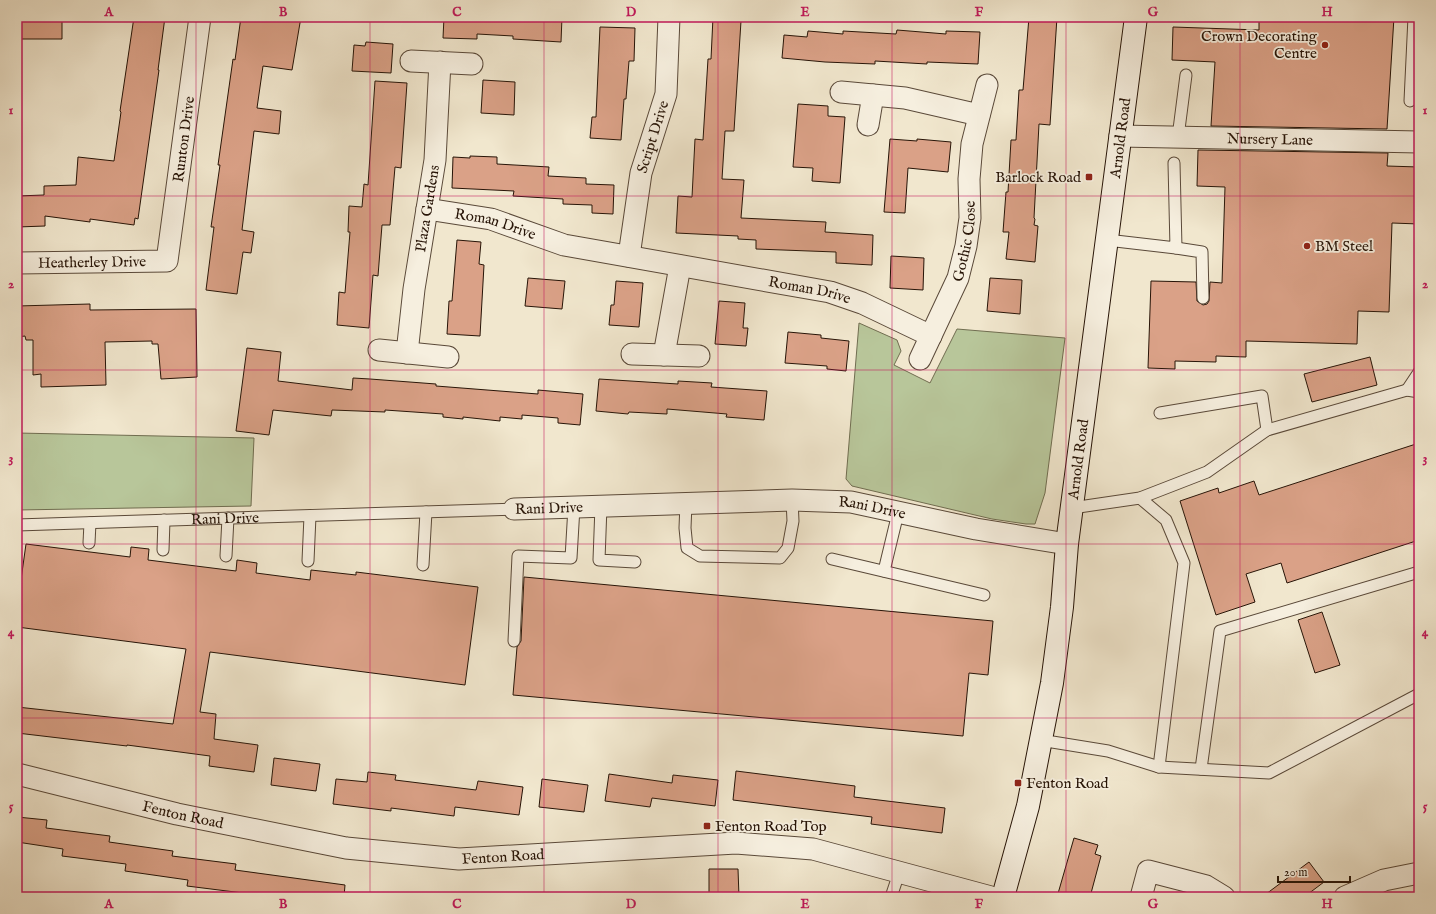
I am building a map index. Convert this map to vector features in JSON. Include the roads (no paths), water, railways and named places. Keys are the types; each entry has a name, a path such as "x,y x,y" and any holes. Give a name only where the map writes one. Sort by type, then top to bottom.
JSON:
{"main road":[{"name":"Arnold Road","path":"1003,897 1028,806 1052,683 1062,607 1067,544 1136,17"}],"street":[{"name":"Runton Drive","path":"167,261 200,17"},
{"name":"Script Drive","path":"629,256 641,173 666,94 669,17"},
{"path":"412,61 472,64"},
{"name":"Plaza Gardens","path":"407,353 414,289 435,160 440,62"},
{"name":"Gothic Close","path":"920,359 958,278 966,246 970,218 969,179 972,144 986,85"},
{"path":"841,92 905,98 979,115"},
{"path":"868,125 873,95"},
{"name":"Nursery Lane","path":"1120,136 1419,142"},
{"name":"Roman Drive","path":"427,209 491,219 564,245 830,292 862,303 931,336"},
{"name":"Heatherley Drive","path":"17,264 167,261"},
{"path":"664,355 680,266"},
{"path":"379,350 448,357"},
{"path":"632,354 699,356"},
{"name":"Rani Drive","path":"514,509 792,500 851,502 976,529 1067,544"},
{"name":"Fenton Road","path":"17,774 176,814 346,848 459,859 736,843 813,850 991,897"},
{"path":"1141,897 1148,871 1206,886 1224,897"},
{"path":"1345,897 1384,880 1419,873"}],"lane":[{"path":"1410,101 1414,17"},
{"path":"1178,137 1186,75"},
{"path":"1174,163 1176,248"},
{"path":"1107,240 1202,252 1203,298"},
{"path":"1406,390 1419,372"},
{"path":"1072,508 1140,498 1207,472 1267,430 1406,390 1419,392"},
{"path":"1160,413 1262,396 1267,430"},
{"path":"1140,498 1166,520 1184,563 1159,767"},
{"path":"686,503 685,528 687,548 700,556 780,558 788,548 793,521 792,500"},
{"path":"601,506 599,560 634,562"},
{"path":"514,641 518,556 571,558 574,507"},
{"name":"Rani Drive","path":"22,525 514,509"},
{"path":"423,565 426,512"},
{"path":"884,571 898,513"},
{"path":"308,562 310,516"},
{"path":"226,556 228,518"},
{"path":"163,550 164,520"},
{"path":"89,543 90,523"},
{"path":"832,559 984,595"},
{"path":"1201,769 1220,631 1419,572"},
{"path":"1040,740 1108,751 1159,767 1269,773 1419,694"},
{"path":"891,897 899,872"}],"place":[{"name":"Crown Decorating Centre","path":"1325,45"},
{"name":"Barlock Road","path":"1089,177"},
{"name":"BM Steel","path":"1307,246"},
{"name":"Fenton Road","path":"1018,783"},
{"name":"Fenton Road Top","path":"707,826"}]}
